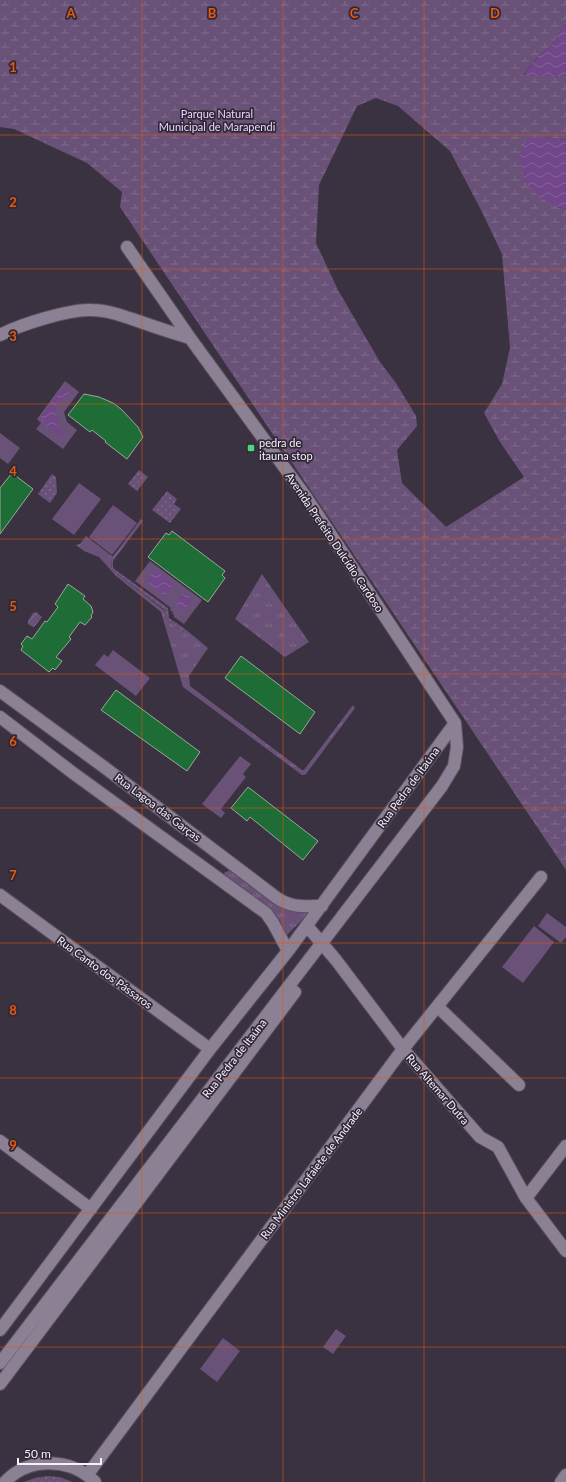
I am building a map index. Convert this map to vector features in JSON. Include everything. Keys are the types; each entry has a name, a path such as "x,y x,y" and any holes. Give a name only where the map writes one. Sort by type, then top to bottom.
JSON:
{"street":[{"name":"Avenida Prefeito Dulcídio Cardoso","path":"127,247 190,338 306,497 455,723 457,747"},
{"path":"0,335 13,328 40,320 90,310 116,314 190,338"},
{"name":"Rua Lagoa das Garças","path":"0,691 104,767 285,904 295,906 322,906"},
{"name":"Rua Lagoa das Garças","path":"0,717 73,773 266,913 274,923 288,951"},
{"name":"Rua Pedra de Itaúna","path":"0,1330 210,1049 322,906 455,723"},
{"name":"Rua Pedra de Itaúna","path":"0,1363 325,946 442,786 454,766 457,747"},
{"path":"0,1384 325,946 449,788 462,758"},
{"name":"Rua Ministro Lafaiete de Andrade","path":"92,1478 403,1049 541,877"},
{"name":"Rua Canto dos Pássaros","path":"0,895 210,1049"},
{"name":"Rua Altemar Dutra","path":"307,926 325,946 403,1049 480,1137 498,1147 526,1198 566,1251"},
{"path":"438,1007 519,1084"},
{"path":"0,1141 91,1209"},
{"path":"526,1198 566,1146"},
{"path":"5,1482 10,1476 28,1466 49,1462 69,1465 92,1478"},
{"path":"561,1482 566,1475"}],"green space":[{"name":"Parque Natural Municipal de Marapendi","path":"0,0 566,0 566,22 551,46 538,56 523,75 566,76 566,140 546,137 557,207 566,209 566,870 120,207 122,192 87,163 14,129 0,127","holes":["376,98 398,106 450,151 502,254 510,348 502,384 484,413 500,442 524,477 446,527 402,483 397,450 417,426 416,416 396,383 380,362 338,290 316,243 319,185 357,106"]},
{"path":"65,381 79,392 64,412 67,422 77,430 63,449 36,429 41,423 37,419"},
{"path":"0,433 20,448 8,464 0,458"},
{"path":"139,470 148,477 137,491 128,484"},
{"path":"52,474 56,477 57,493 50,503 38,494"},
{"path":"79,483 101,499 74,535 52,519"},
{"path":"167,491 177,499 174,504 181,509 170,523 152,510"},
{"path":"113,505 137,523 112,555 89,537"},
{"path":"141,519 143,521 113,561 113,568 168,608 169,618 185,629 183,632 166,619 165,610 112,570 111,559"},
{"path":"86,536 113,557 111,559 112,570 165,611 166,619 183,632 185,629 208,648 189,676 190,686 302,770 304,770 353,705 355,708 306,774 302,775 183,687 161,612 116,576 99,557 84,551 76,545 80,544"},
{"path":"150,561 202,600 184,624 174,617 173,612 170,610 171,608 135,581"},
{"path":"262,574 309,642 285,657 235,619"},
{"path":"36,612 42,617 33,627 28,624 28,621 33,613"},
{"path":"113,650 150,678 136,696 95,665 104,654 108,657"},
{"path":"240,756 251,764 243,774 246,777 221,809 225,813 221,818 202,804"},
{"path":"230,870 308,914 287,935 284,934 280,921 272,911 225,877 224,873"},
{"path":"547,913 566,927 566,937 561,943 538,926"},
{"path":"534,926 554,942 523,983 502,967"},
{"path":"336,1329 346,1336 333,1354 323,1347"},
{"path":"223,1338 240,1351 217,1382 200,1369"},
{"path":"47,1476 59,1477 73,1482 24,1482"}],"water":[{"path":"566,22 566,76 523,76 538,56 551,46"},
{"path":"546,137 566,140 566,209 560,208 542,199 528,185 523,175 519,158 527,138"},
{"path":"63,387 70,392 56,405 55,411 58,420 57,426 63,433 61,437 44,424 46,421 41,417"},
{"path":"155,570 173,584 165,596 146,581"},
{"path":"184,592 193,599 184,610 176,604"}],"building":[{"path":"84,394 99,397 113,403 121,409 138,427 143,437 127,459 92,430 90,432 68,415"},
{"path":"12,473 33,489 0,534 0,488"},
{"path":"172,531 225,571 222,575 225,578 208,602 148,557 166,533 169,535"},
{"path":"68,584 85,596 83,599 91,606 93,612 92,617 85,625 80,622 69,637 71,639 56,657 62,661 55,670 53,668 49,672 21,650 23,646 21,644 27,636 32,639 45,621 47,622 58,607 55,604"},
{"path":"241,656 315,712 300,734 225,678"},
{"path":"116,690 200,752 187,771 101,710"},
{"path":"248,787 318,841 303,860 250,817 247,821 231,808"}],"place":[{"name":"pedra de itauna stop","path":"251,448"}]}
